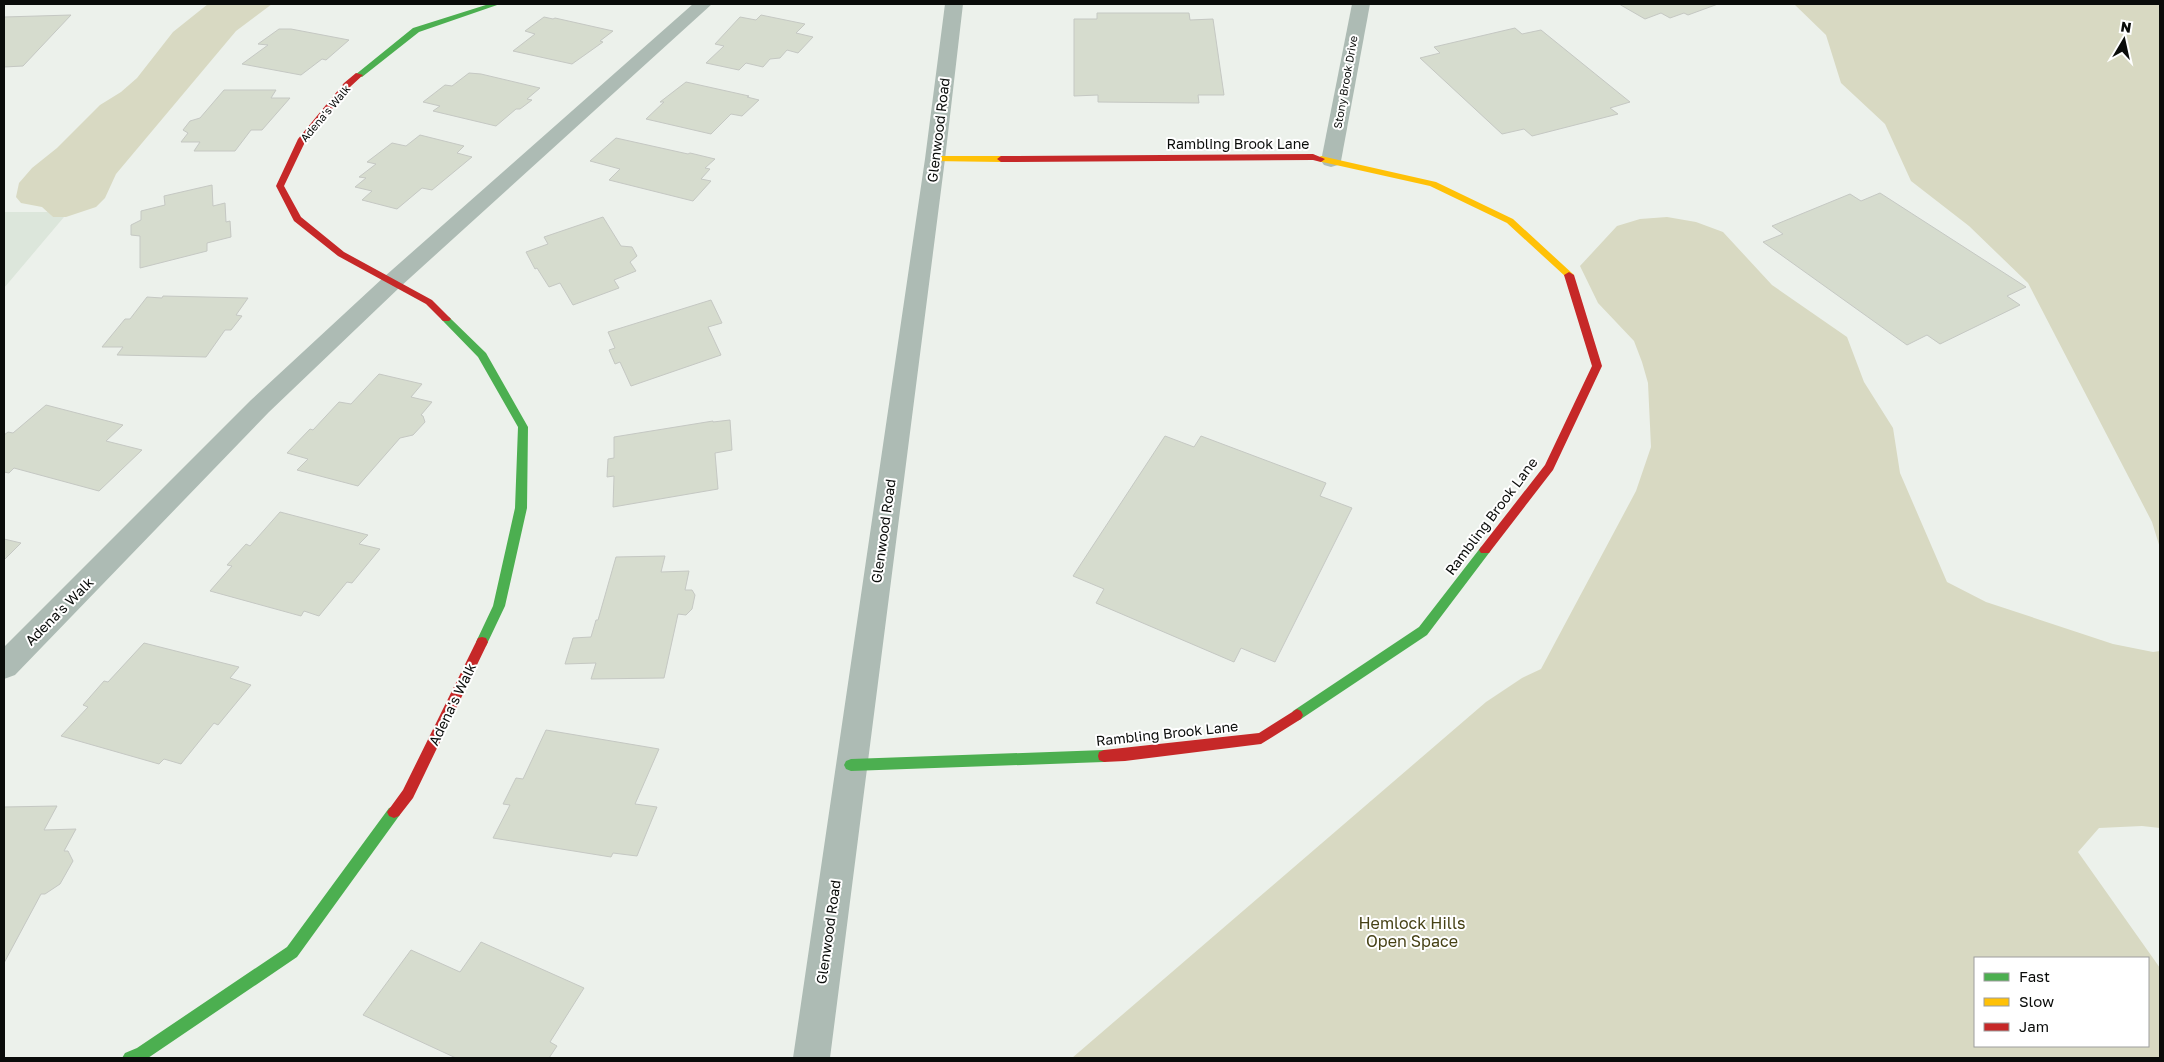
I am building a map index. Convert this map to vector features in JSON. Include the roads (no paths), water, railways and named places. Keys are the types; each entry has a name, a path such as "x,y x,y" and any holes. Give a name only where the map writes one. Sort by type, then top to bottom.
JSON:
{"street":[{"name":"Adena's Walk","path":"130,1058 141,1054 292,952 408,794 499,606 521,508 523,427 482,355 429,302 341,254 297,219 280,186 301,141 347,85 416,30 496,4"},
{"name":"Adena's Walk","path":"4,666 260,406 392,282 703,4"},
{"name":"Glenwood Road","path":"810,1058 935,159 954,4"},
{"name":"Stony Brook Drive","path":"1331,161 1361,4"},
{"name":"Rambling Brook Lane","path":"851,765 1125,755 1261,738 1423,631 1549,467 1597,366 1569,274 1510,221 1432,184 1312,157 935,159"}],"park label":[{"name":"Hemlock Hills Open Space","path":"1412,932"}]}
